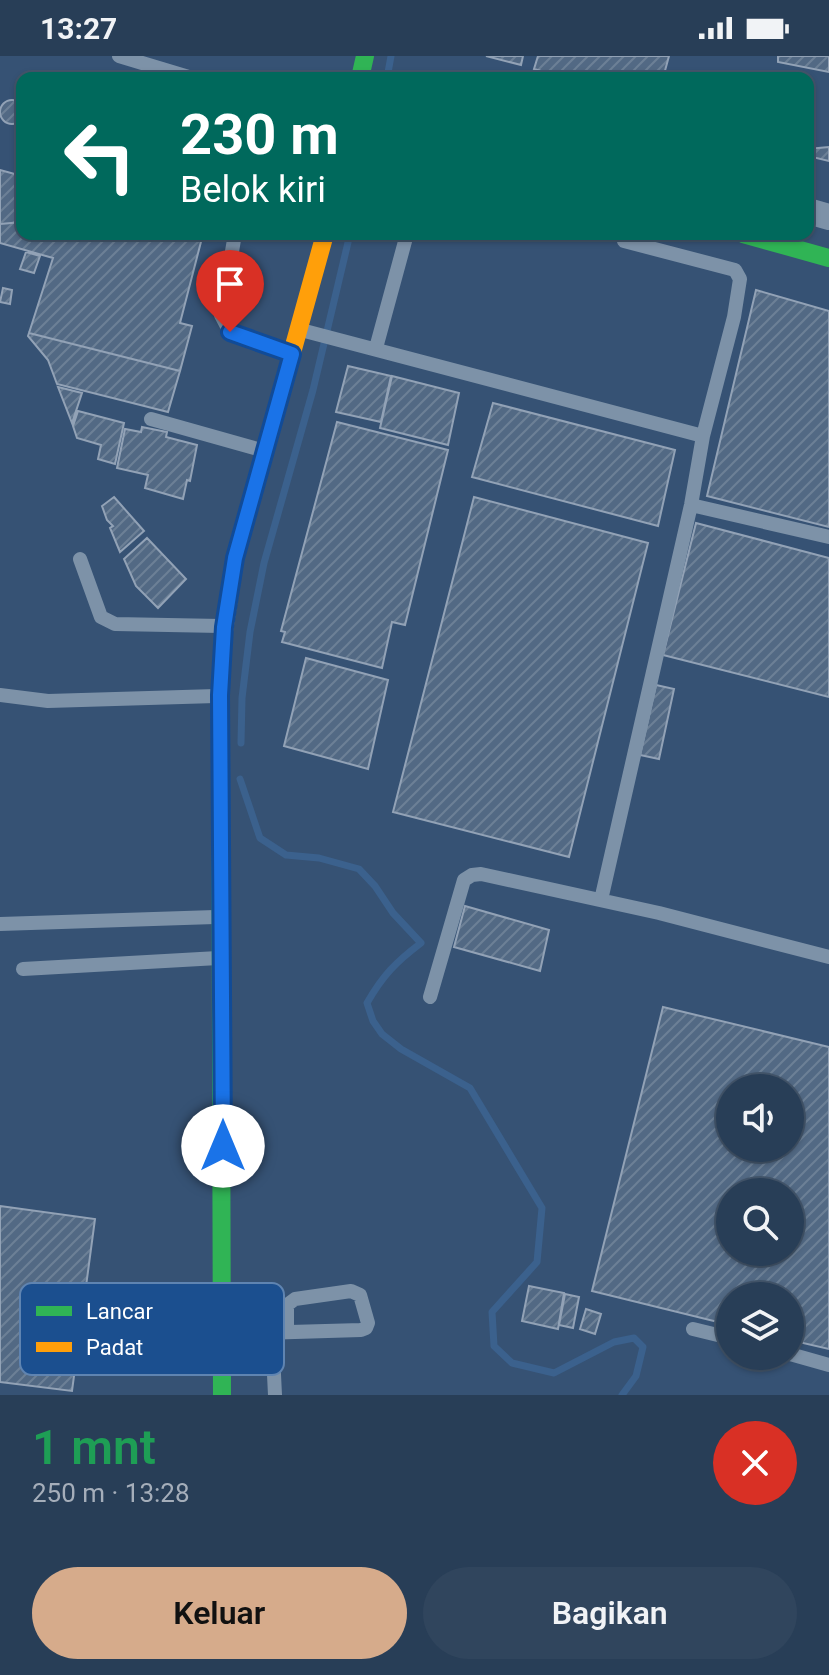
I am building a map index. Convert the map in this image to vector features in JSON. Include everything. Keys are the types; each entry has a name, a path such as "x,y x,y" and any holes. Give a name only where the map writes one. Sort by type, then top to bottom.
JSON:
{"main road":[{"path":"223,1283 220,695 224,627 235,558 292,354 307,332 324,240"},
{"path":"764,240 829,258"},
{"path":"222,1375 222,1395"}],"lane":[{"path":"119,56 172,72"},
{"path":"234,240 221,315 224,324 230,332 292,354"},
{"path":"376,348 405,240"},
{"path":"601,900 691,505 703,436 734,317 740,279 735,270 624,241"},
{"path":"307,332 703,436"},
{"path":"151,419 265,451"},
{"path":"691,505 829,537"},
{"path":"80,559 101,617 115,624 224,627"},
{"path":"0,695 48,701 220,695"},
{"path":"430,997 464,880 481,874 601,900 829,957"},
{"path":"0,924 222,917"},
{"path":"23,969 222,957"},
{"path":"284,1315 287,1305 295,1299 351,1291 360,1295 368,1323 366,1328 284,1332"},
{"path":"693,1329 716,1335"},
{"path":"804,1358 829,1365"},
{"path":"275,1395 276,1375"}],"building":[{"path":"486,56 523,56 521,65"},
{"path":"538,56 669,56 665,72 545,72 534,69"},
{"path":"778,56 829,56 829,72 778,62"},
{"path":"16,101 16,123 12,124 4,120 0,112 4,104"},
{"path":"829,147 829,161 814,157 814,148"},
{"path":"0,170 16,174 16,223 0,224"},
{"path":"16,223 16,240 201,240 180,323 192,326 180,371 29,333 53,258 0,243 0,224"},
{"path":"26,252 40,256 34,273 20,269"},
{"path":"3,288 12,290 10,304 0,302"},
{"path":"756,290 829,311 829,527 707,496"},
{"path":"29,333 180,371 168,412 57,384 48,360 28,336"},
{"path":"348,366 391,376 381,422 336,412"},
{"path":"392,376 459,393 448,445 380,428"},
{"path":"58,387 82,393 72,423"},
{"path":"493,403 675,450 658,526 472,477"},
{"path":"78,411 124,423 115,464 98,459 101,445 77,438 73,426"},
{"path":"337,422 448,450 405,625 392,622 382,668 282,642 285,632 281,631"},
{"path":"142,427 167,432 166,437 197,445 183,499 145,488 148,475 117,468 125,429 141,432"},
{"path":"114,497 144,531 120,552 110,528 113,526 102,506"},
{"path":"474,497 648,543 569,857 393,812"},
{"path":"696,523 829,558 829,697 663,655"},
{"path":"147,538 186,579 158,608 136,586 124,559"},
{"path":"306,658 388,680 368,769 284,746"},
{"path":"656,685 674,689 659,759 640,755"},
{"path":"465,906 549,930 540,971 454,947"},
{"path":"663,1007 829,1047 829,1349 804,1343 804,1282 716,1282 716,1322 592,1291"},
{"path":"0,1206 95,1219 86,1283 20,1283 20,1375 74,1375 72,1391 0,1382"},
{"path":"529,1286 564,1293 558,1329 522,1321"},
{"path":"565,1294 579,1297 573,1328 559,1325"},
{"path":"586,1309 601,1314 595,1334 580,1329"}],"waterway":[{"path":"388,72 391,56"},
{"path":"241,743 242,698 250,632 264,563 313,390 349,240"},
{"path":"240,779 260,838 286,855 319,858 359,869 421,943 404,956 373,993 367,1003 373,1021 382,1034 401,1049 470,1088 542,1208 537,1262 492,1312 494,1346 512,1363 554,1373 614,1342 634,1338 643,1347 636,1376 622,1395"}],"traffic: fast":[{"path":"361,72 365,56"},
{"path":"764,240 829,258"},
{"path":"222,1283 220,695 223,638"},
{"path":"222,1375 222,1395"}],"traffic: slow":[{"path":"223,638 235,558 323,240"}],"route":[{"path":"223,1146 220,695 224,627 235,558 292,354 230,332"}]}
